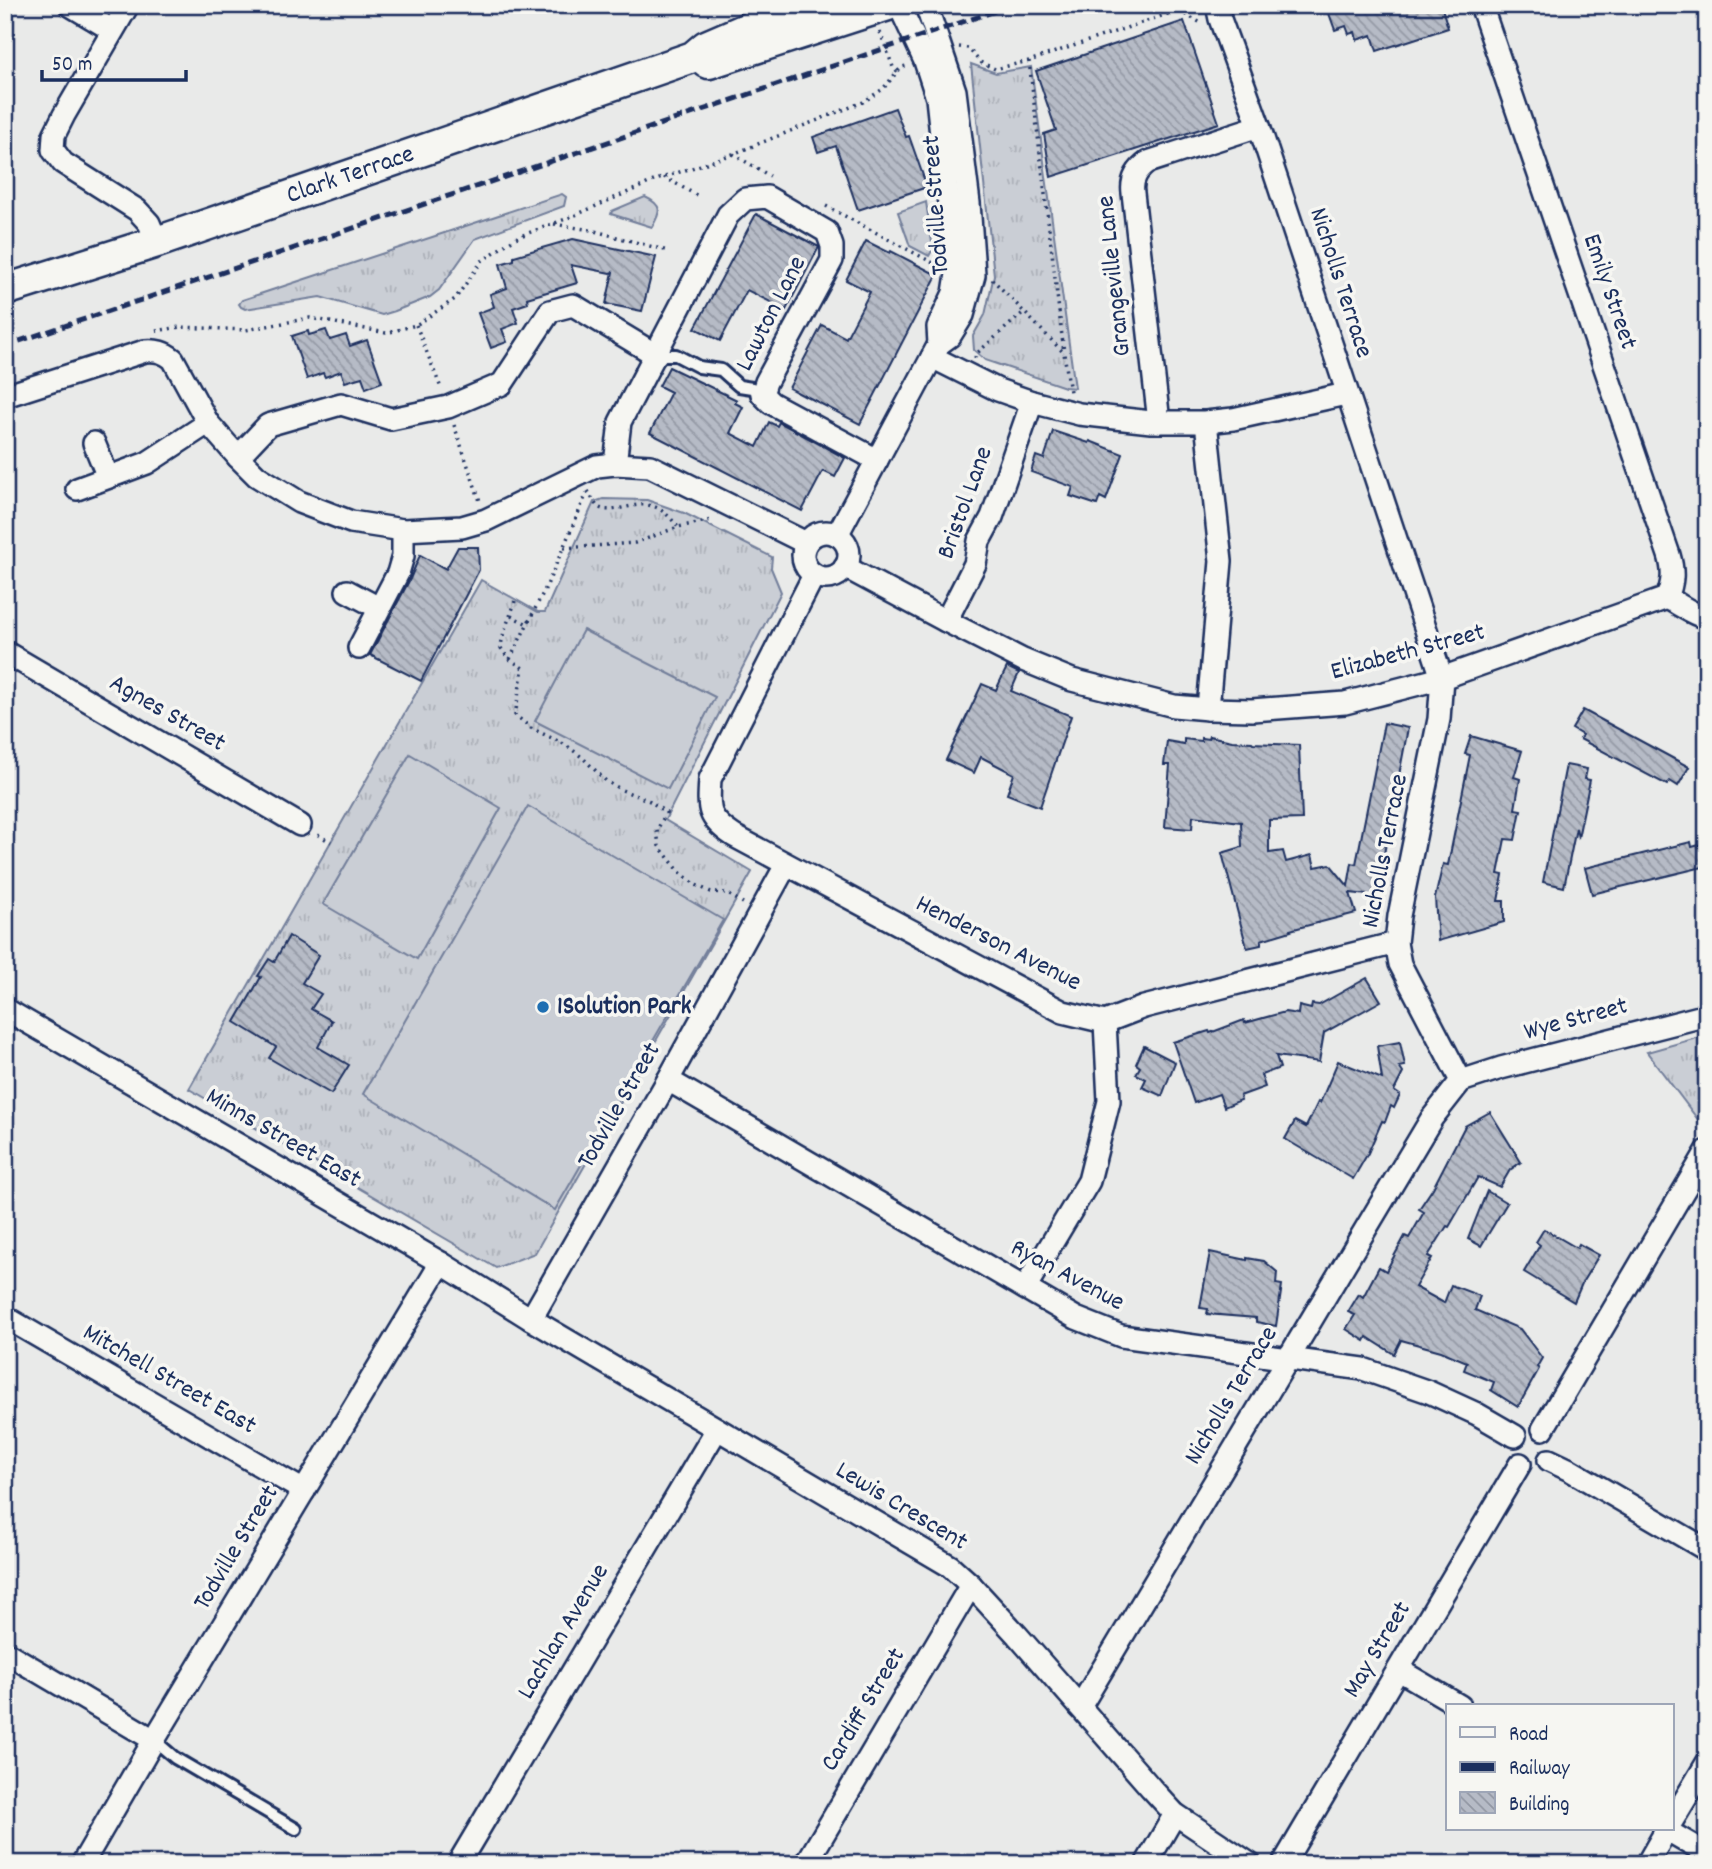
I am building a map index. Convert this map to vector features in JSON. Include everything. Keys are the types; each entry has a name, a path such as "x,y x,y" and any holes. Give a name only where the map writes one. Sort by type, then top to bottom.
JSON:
{"main road":[{"name":"Clark Terrace","path":"5,290 157,242 693,57 706,46 792,7"},
{"name":"Clark Terrace","path":"693,57 709,63 882,14"}],"street":[{"path":"70,5 113,30"},
{"path":"128,5 54,135 53,150 63,163 138,210 149,223 157,242"},
{"path":"899,5 932,57"},
{"path":"926,5 932,57"},
{"name":"Nicholls Terrace","path":"1080,1707 1432,1118 1461,1081 1400,964 1396,943 1399,916 1440,719 1442,678 1217,5"},
{"name":"Emily Street","path":"1481,5 1669,555 1673,569 1667,598"},
{"name":"Todville Street","path":"837,535 935,351 950,336 963,315 974,275 969,203 955,91 932,57"},
{"name":"Grangeville Lane","path":"1159,422 1133,180 1141,167 1148,162 1259,126"},
{"name":"Lawton Lane","path":"615,464 620,422 727,215 746,199 767,197 827,232 832,246 832,260 762,394 771,403 877,460"},
{"path":"238,457 268,425 341,404 391,419 448,407 502,384 550,311 573,305 656,355"},
{"path":"5,396 155,350 173,359 208,422 257,476 299,502 351,522 403,530 462,527 486,520 597,466 615,464 650,466 806,543"},
{"path":"935,351 967,374 998,390 1031,402 1079,414 1159,422 1206,422 1233,419 1346,394"},
{"name":"Bristol Lane","path":"946,621 973,569 979,541 992,517 1031,402"},
{"path":"77,489 147,463 208,422"},
{"path":"1206,422 1221,561 1208,709"},
{"path":"94,443 108,477"},
{"path":"359,648 398,573 403,556 403,530"},
{"path":"818,534 837,535 847,547 845,567 833,577 814,575 804,562 806,543 818,534"},
{"name":"Elizabeth Street","path":"845,567 1024,660 1072,680 1174,706 1208,709 1252,710 1345,703 1442,678 1667,598"},
{"path":"786,866 717,825 708,806 710,779 814,575"},
{"path":"347,591 379,608"},
{"path":"1667,598 1685,611 1707,618"},
{"name":"Agnes Street","path":"5,652 300,825"},
{"name":"Todville Street","path":"531,1319 668,1080 786,866"},
{"name":"Henderson Avenue","path":"786,866 1063,1012 1105,1022"},
{"path":"1025,1289 1089,1181 1109,1101 1105,1022 1144,1007 1396,943"},
{"name":"Minns Street East","path":"5,1009 441,1263 531,1319"},
{"name":"Wye Street","path":"1461,1081 1707,1014"},
{"name":"Ryan Avenue","path":"668,1080 1076,1318 1121,1336 1363,1369 1429,1392 1477,1414 1514,1436"},
{"path":"1543,1429 1707,1151"},
{"name":"Todville Street","path":"82,1864 441,1263"},
{"name":"Mitchell Street East","path":"5,1317 304,1491"},
{"name":"Lewis Crescent","path":"531,1319 950,1566 971,1585 1175,1814 1251,1864"},
{"path":"1528,1427 1543,1429 1552,1439 1553,1447 1549,1460 1535,1468 1520,1464 1512,1452 1514,1436 1528,1427"},
{"name":"Lachlan Avenue","path":"458,1864 717,1429"},
{"path":"1549,1460 1707,1550"},
{"name":"May Street","path":"1283,1864 1520,1464"},
{"name":"Cardiff Street","path":"806,1864 971,1585"},
{"path":"5,1652 154,1740"},
{"path":"1399,1670 1457,1704"},
{"path":"1674,1816 1707,1763"},
{"path":"1146,1864 1175,1814"},
{"path":"1647,1864 1665,1830"},
{"path":"1671,1830 1707,1854"}],"lane":[{"path":"656,355 676,355 699,367 721,370 739,386 752,388 762,394"},
{"path":"154,1740 175,1758 296,1829"}],"path":[{"path":"146,334 180,327 246,330 310,318 386,333 416,325 455,299 482,261 515,238 664,177 733,154 863,102 883,89 902,67 968,48 980,62 995,69 1029,61 1194,5"},
{"path":"882,14 893,67 897,72"},
{"path":"1029,61 1070,392"},
{"path":"733,154 773,178"},
{"path":"664,177 698,196"},
{"path":"820,203 944,269"},
{"path":"552,224 591,230 668,251"},
{"path":"988,275 1064,353"},
{"path":"967,374 976,354 1024,312"},
{"path":"416,325 448,407 486,520"},
{"path":"510,659 579,517 588,491 598,507 604,510 632,505 652,506 668,514 678,527"},
{"path":"564,548 635,543 678,527 712,519"},
{"path":"515,601 501,637 501,648 523,668 515,715 530,728 566,745 606,781 650,800 666,813 657,830 659,846 670,860 696,885 711,892 726,893 743,904"},
{"path":"511,617 528,624"}],"green space":[{"path":"971,64 996,73 1031,67 1075,388 985,360 974,350 973,336 985,315 994,275"},
{"path":"562,194 566,197 564,206 475,239 439,290 430,297 395,311 382,315 320,297 245,309 239,304 242,300"},
{"path":"645,197 659,209 652,227 611,214 612,211"},
{"path":"926,202 933,249 929,256 910,246 898,212"},
{"path":"603,499 647,500 684,513 772,557 771,568 781,592 665,820 752,872 535,1253 496,1268 189,1089 481,580 538,612 545,612 594,502"},
{"path":"583,630 715,697 668,789 535,721"},
{"path":"410,754 501,808 417,959 323,904"},
{"name":"1Solution Park","path":"528,806 723,920 555,1210 363,1094"},
{"path":"1707,1035 1707,1108 1699,1121 1647,1052"}],"building":[{"path":"1326,5 1441,5 1448,28 1377,51 1372,35 1357,40 1355,32 1349,34 1346,26 1335,30"},
{"path":"1184,21 1219,123 1051,177 1044,134 1056,130 1036,71"},
{"path":"895,108 906,137 909,136 927,187 858,210 836,146 818,152 813,137"},
{"path":"756,214 819,247 786,310 747,290 720,341 695,328"},
{"path":"573,239 656,257 642,311 606,304 613,272 571,265 577,283 527,298 528,303 513,308 518,323 502,329 507,342 491,348 478,313 494,307 490,294 507,288 500,264 514,260 514,256"},
{"path":"866,241 937,275 860,424 789,388 822,325 846,338 870,292 846,280"},
{"path":"326,330 330,340 346,335 350,346 367,340 382,382 366,388 362,377 345,382 341,371 325,377 323,373 307,379 292,336 308,331 309,335"},
{"path":"669,367 737,400 735,403 743,407 730,433 757,447 769,422 777,426 779,422 845,458 835,477 823,471 802,511 650,433 671,392 659,386"},
{"path":"1053,431 1123,454 1106,500 1100,497 1097,505 1070,496 1073,487 1031,472 1036,456 1044,459"},
{"path":"458,547 478,547 479,570 421,681 370,655 420,555 446,569"},
{"path":"1007,667 1019,673 1011,691 1071,716 1040,807 1007,794 1014,774 981,757 974,773 946,760 982,684 996,690"},
{"path":"1583,710 1689,767 1678,786 1670,781 1667,785 1580,739 1582,735 1572,729"},
{"path":"1384,723 1408,728 1376,896 1350,893 1356,913 1290,930 1261,940 1261,945 1247,948 1222,853 1242,847 1241,822 1193,816 1192,829 1165,827 1170,765 1164,765 1167,741 1184,744 1184,739 1201,741 1201,738 1208,739 1209,736 1232,741 1299,745 1302,819 1269,820 1269,853 1283,851 1286,862 1312,855 1315,867 1330,864 1348,886 1352,863 1356,864"},
{"path":"1471,736 1522,751 1514,777 1520,779 1515,809 1521,810 1515,840 1505,839 1498,874 1503,875 1498,901 1504,901 1504,922 1438,941 1435,898 1443,864 1448,865 1470,755 1465,754"},
{"path":"1566,765 1587,769 1585,779 1590,780 1578,838 1576,828 1564,887 1543,882"},
{"path":"1691,842 1692,847 1703,844 1707,866 1592,894 1585,868"},
{"path":"289,936 319,955 302,983 321,994 311,1009 332,1021 318,1047 349,1065 331,1094 269,1058 276,1047 235,1022 261,977 258,976 269,959 274,962"},
{"path":"1367,978 1381,1001 1324,1033 1319,1062 1276,1056 1280,1068 1261,1075 1265,1087 1240,1096 1241,1100 1224,1107 1219,1094 1194,1103 1173,1042 1209,1031 1210,1033 1244,1020 1245,1023 1285,1012 1298,1014 1299,1006 1311,1009 1312,1004 1319,1005"},
{"path":"1400,1042 1405,1066 1399,1067 1403,1073 1394,1091 1400,1095 1394,1108 1391,1106 1385,1122 1382,1121 1353,1179 1285,1139 1295,1121 1306,1127 1318,1102 1320,1103 1338,1061 1382,1079 1377,1046"},
{"path":"1144,1046 1175,1062 1162,1096 1142,1087 1146,1079 1136,1074 1140,1067 1136,1064"},
{"path":"1490,1112 1521,1162 1510,1170 1500,1187 1478,1177 1449,1227 1447,1226 1428,1256 1432,1258 1415,1287 1444,1303 1451,1285 1480,1296 1475,1310 1520,1329 1542,1358 1537,1367 1539,1369 1518,1407 1491,1390 1494,1382 1464,1370 1467,1362 1441,1351 1401,1340 1394,1354 1367,1337 1365,1341 1346,1329 1355,1315 1348,1312 1359,1294 1363,1297 1379,1267 1386,1271 1405,1236 1409,1238 1424,1212 1419,1209 1465,1126"},
{"path":"1487,1191 1507,1203 1481,1246 1468,1239"},
{"path":"1544,1229 1577,1248 1579,1244 1599,1255 1574,1302 1524,1272 1540,1245 1536,1242"},
{"path":"1210,1252 1264,1261 1277,1272 1276,1284 1282,1285 1276,1326 1256,1322 1256,1318 1207,1314 1208,1309 1200,1308"}],"railway":[{"path":"5,346 1013,5"}],"place":[{"name":"1Solution Park","path":"543,1007"}]}
